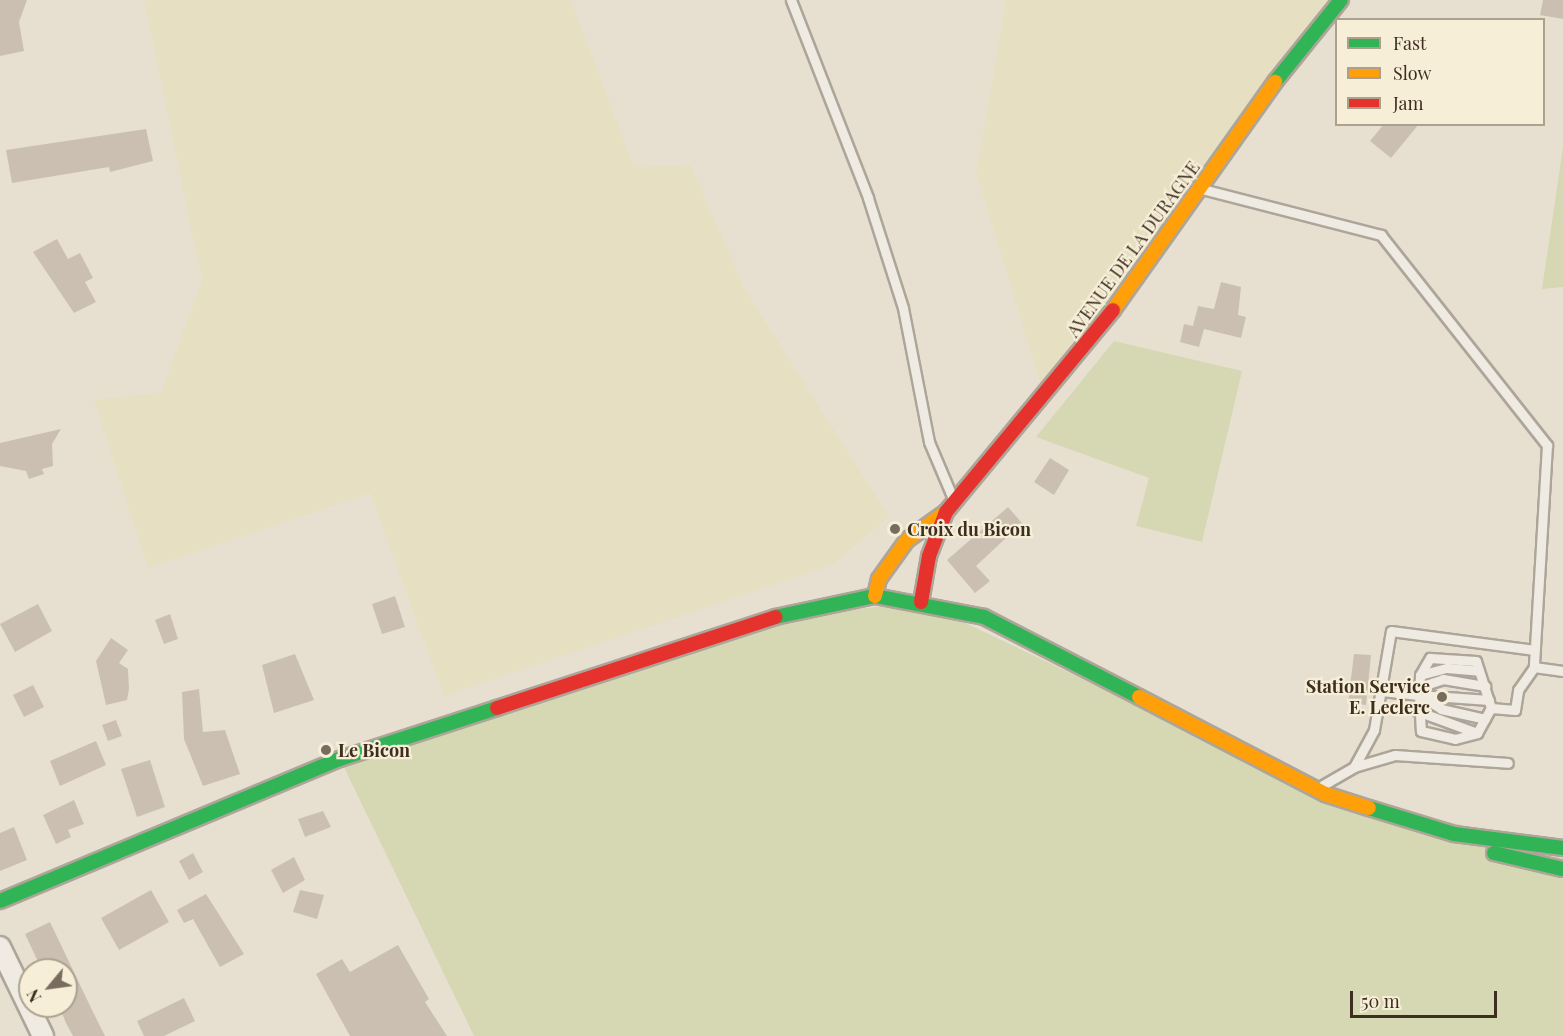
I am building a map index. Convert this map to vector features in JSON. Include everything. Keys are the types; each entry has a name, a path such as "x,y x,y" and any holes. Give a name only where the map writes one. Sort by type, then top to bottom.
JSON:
{"main road":[{"name":"AVENUE DE LA DURAGNE","path":"875,596 879,579 907,540 950,507 1052,390 1300,46 1341,0"},
{"name":"AVENUE DE LA DURAGNE","path":"921,602 929,556 950,507"},
{"path":"0,901 340,759 768,619 875,596 921,602 984,617 1309,786 1400,826 1544,865 1563,867"},
{"path":"1335,797 1454,834 1563,848"}],"street":[{"path":"0,947 42,1036"}],"lane":[{"path":"791,0 868,198 903,308 929,442 950,507"},
{"path":"1198,188 1381,235 1547,445 1534,667 1518,690 1515,710 1419,691 1381,691"},
{"path":"1354,767 1374,730 1391,631 1535,650"},
{"path":"1430,658 1476,661 1479,671 1490,704 1477,733 1455,739 1421,731 1417,711 1420,675 1430,658"},
{"path":"1534,667 1563,671"},
{"path":"1420,675 1447,668 1479,671"},
{"path":"1419,691 1443,679 1485,686"},
{"path":"1419,691 1441,709 1485,719"},
{"path":"1417,711 1477,733"},
{"path":"1309,786 1329,784 1354,767 1395,755 1508,763"}],"shaded area":[{"path":"144,0 571,0 634,167 690,165 746,291 889,517 832,565 444,696 370,493 148,568 94,400 161,392 202,281"},
{"path":"1006,0 1341,0 1045,399 976,173"}],"green space":[{"path":"1563,147 1563,287 1542,289"},
{"path":"1114,341 1242,371 1202,542 1136,526 1149,478 1036,437"},
{"path":"921,602 1325,794 1563,848 1563,1036 474,1036 340,759 768,619"}],"building":[{"path":"0,0 27,0 19,22 24,51 0,56"},
{"path":"1543,0 1563,0 1563,19 1540,15"},
{"path":"1382,126 1417,126 1391,158 1370,141"},
{"path":"146,129 153,161 110,172 109,167 12,183 6,150"},
{"path":"57,239 68,259 80,253 93,278 85,282 96,302 74,313 33,252"},
{"path":"1221,282 1241,287 1238,315 1246,317 1241,338 1204,329 1199,347 1180,342 1184,324 1193,326 1198,306 1214,309"},
{"path":"61,429 52,444 53,466 42,469 44,474 29,479 26,471 0,466 0,443"},
{"path":"1050,458 1069,470 1054,495 1034,482"},
{"path":"1008,507 1022,523 976,566 990,581 975,593 947,560"},
{"path":"395,596 405,627 382,634 372,604"},
{"path":"38,604 52,631 15,652 0,624"},
{"path":"170,614 178,639 164,644 155,620"},
{"path":"111,638 128,650 119,663 128,669 129,689 127,700 106,705 96,661"},
{"path":"295,654 314,700 274,713 262,665"},
{"path":"1354,654 1371,655 1366,705 1348,703"},
{"path":"33,685 44,707 24,717 13,695"},
{"path":"199,689 203,732 225,730 240,774 203,786 184,739 182,692"},
{"path":"116,720 122,736 108,741 102,725"},
{"path":"96,741 106,765 60,786 50,761"},
{"path":"150,760 165,807 137,817 121,769"},
{"path":"74,800 84,824 68,830 71,837 56,844 43,815"},
{"path":"323,811 331,827 305,837 298,819"},
{"path":"14,827 27,860 0,871 0,833"},
{"path":"193,853 203,872 189,880 179,861"},
{"path":"294,857 305,880 283,893 271,870"},
{"path":"151,890 169,922 119,950 101,918"},
{"path":"300,890 324,895 317,919 293,912"},
{"path":"206,894 244,954 220,967 193,919 184,923 177,910"},
{"path":"50,922 67,958 36,958 25,934"},
{"path":"398,945 429,999 425,1002 447,1036 350,1036 316,974 342,959 350,972"},
{"path":"78,980 105,1036 73,1036 64,1018 78,1018"},
{"path":"184,998 195,1021 164,1036 144,1036 137,1021"}],"traffic: fast":[{"path":"1275,82 1341,0"},
{"path":"775,617 875,596 984,617 1139,697"},
{"path":"0,901 340,759 497,708"},
{"path":"1369,808 1454,834 1563,848"},
{"path":"1494,853 1563,869"}],"traffic: slow":[{"path":"1113,310 1275,82"},
{"path":"875,596 879,579 907,540 946,512"},
{"path":"1139,697 1325,794 1369,808"}],"traffic: jam":[{"path":"921,602 929,556 946,512 1113,310"},
{"path":"497,708 775,617"}],"place":[{"name":"Croix du Bicon","path":"895,529"},
{"name":"Station Service E. Leclerc","path":"1442,697"},
{"name":"Le Bicon","path":"326,750"}]}
